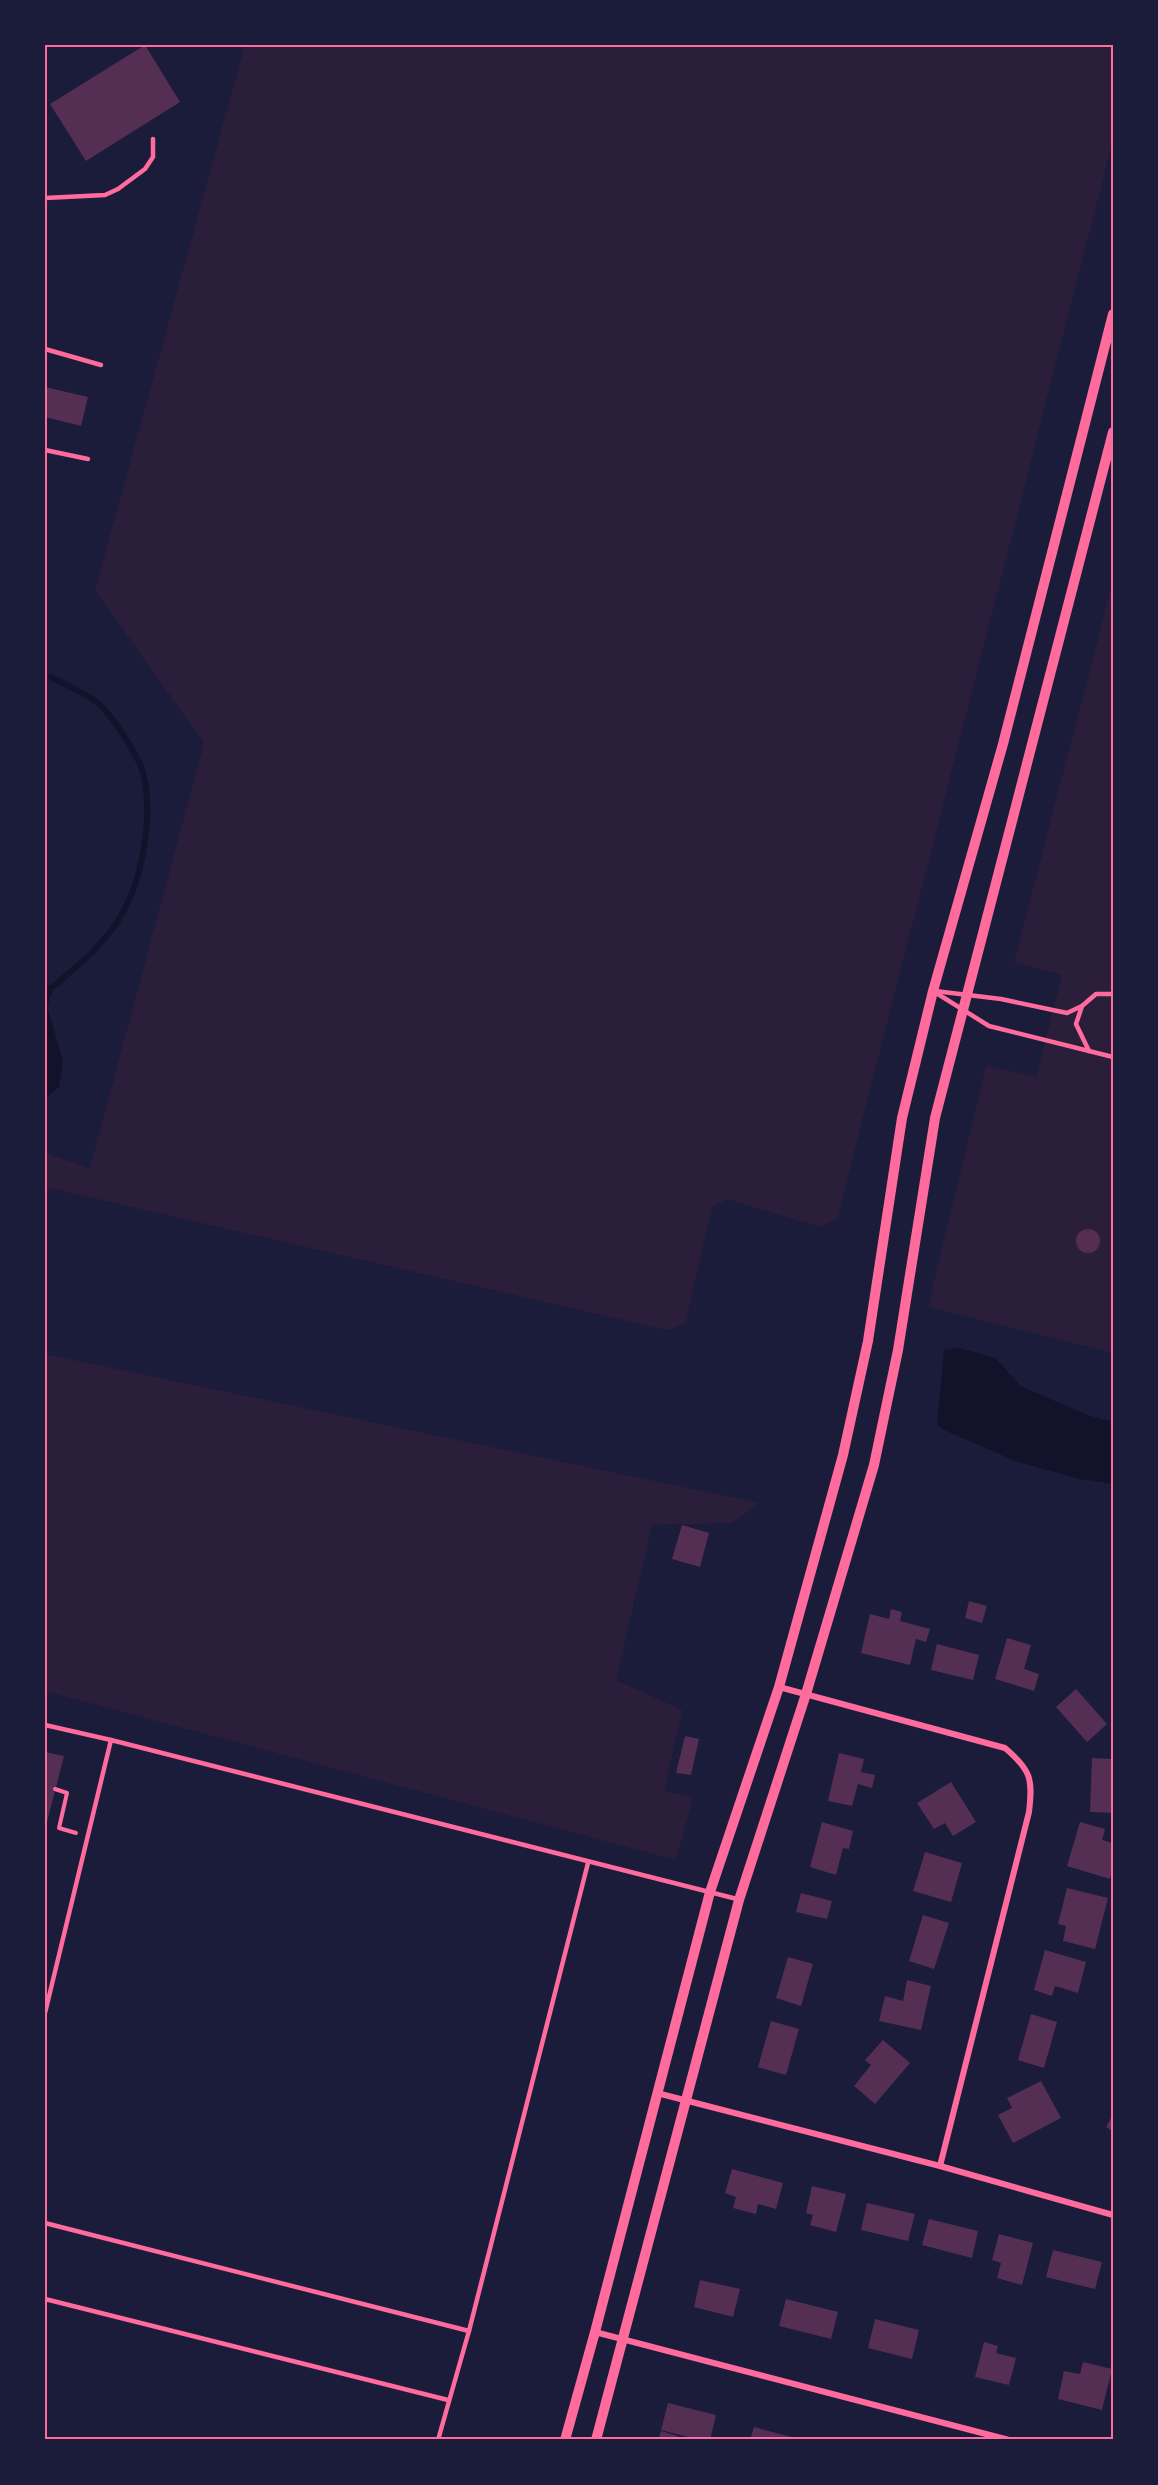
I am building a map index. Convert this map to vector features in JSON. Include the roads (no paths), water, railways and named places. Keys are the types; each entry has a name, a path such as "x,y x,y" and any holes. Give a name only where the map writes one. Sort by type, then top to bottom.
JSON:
{"street":[{"path":"565,2440 710,1892 779,1687 846,1443 868,1341 902,1118 933,991 1003,744 1113,314"},
{"path":"596,2440 740,1900 806,1694 874,1465 898,1350 935,1118 1113,432"},
{"path":"779,1687 1005,1748 1028,1772 1032,1785 1029,1812 940,2166"},
{"path":"657,2092 940,2166 1113,2215"},
{"path":"595,2332 1009,2440"}],"lane":[{"path":"45,198 105,195 118,189 145,169 153,157 153,139"},
{"path":"45,349 101,365"},
{"path":"45,450 88,459"},
{"path":"933,991 969,994 1062,1013 1082,1006 1096,994 1113,994"},
{"path":"933,991 989,1026 1113,1057"},
{"path":"1082,1006 1076,1024 1089,1051"},
{"path":"45,1725 740,1900"},
{"path":"45,2013 111,1740"},
{"path":"438,2440 469,2331 588,1863"},
{"path":"45,2232 46,2223 469,2331"},
{"path":"45,2299 448,2400"}],"waterway":[{"path":"51,677 94,700 118,727 131,747 143,773 147,808 140,868 127,904 113,929 98,946 55,985"}]}
